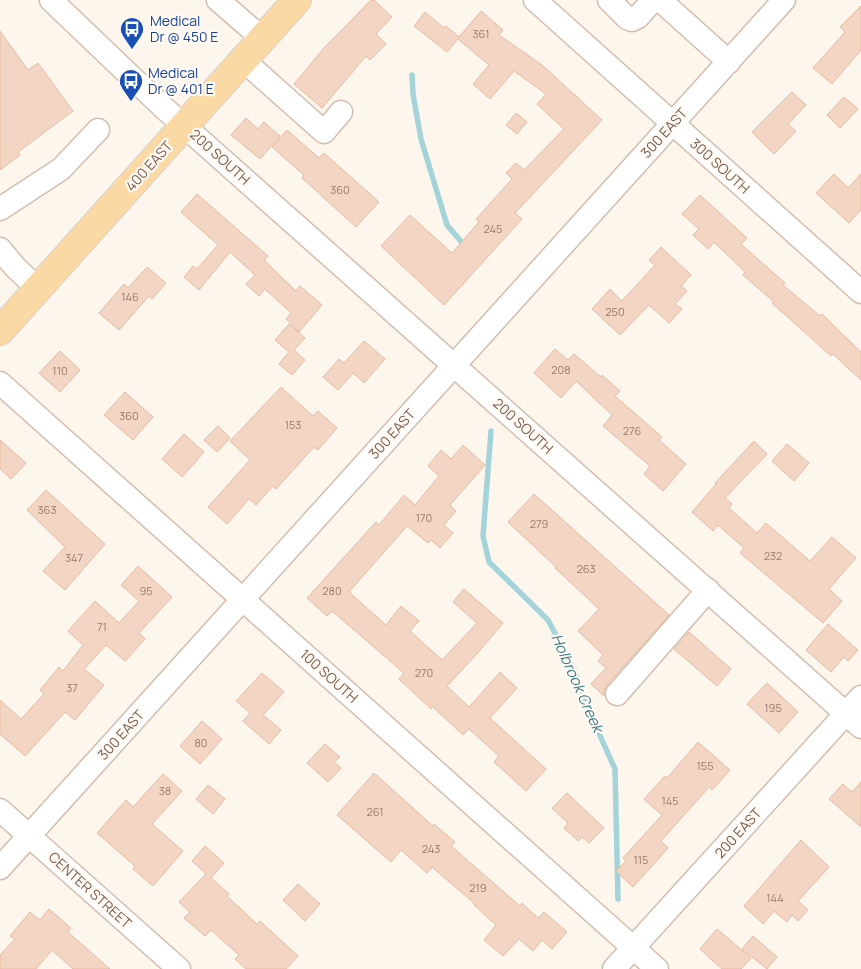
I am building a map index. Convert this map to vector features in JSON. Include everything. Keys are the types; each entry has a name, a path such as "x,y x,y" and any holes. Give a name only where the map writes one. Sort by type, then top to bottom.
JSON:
{"main road":[{"name":"400 EAST","path":"0,331 297,0"}],"street":[{"name":"200 SOUTH","path":"51,0 184,126 854,720"},
{"path":"218,0 263,39"},
{"name":"300 SOUTH","path":"535,0 861,292"},
{"path":"609,0 627,18 632,20 638,17 653,0"},
{"path":"660,0 729,62"},
{"name":"300 EAST","path":"0,868 784,0"},
{"path":"243,60 324,132 341,112"},
{"path":"0,209 61,169 98,130"},
{"path":"0,249 15,267 38,289"},
{"name":"100 SOUTH","path":"0,383 658,969"},
{"path":"617,694 708,590"},
{"name":"200 EAST","path":"614,969 854,720 861,697"},
{"name":"CENTER STREET","path":"0,810 179,969"}],"building":[{"path":"371,0 374,0 392,17 376,34 386,44 370,60 366,56 322,108 294,84 324,48"},
{"path":"861,6 861,50 832,84 813,68 845,32 840,27"},
{"path":"481,11 503,30 499,35 542,65 602,120 515,213 522,219 444,305 381,246 410,215 452,253 479,222 476,219 512,179 506,173 516,163 524,170 564,129 537,104 546,94 514,71 490,99 473,84 489,65 458,39 447,52 414,26 425,12 444,28 446,26 459,37"},
{"path":"0,31 28,70 38,63 73,111 18,152 20,155 0,170"},
{"path":"792,92 806,105 788,124 796,131 774,154 752,132"},
{"path":"844,97 858,109 840,128 827,115"},
{"path":"516,113 527,122 517,134 506,125"},
{"path":"246,118 258,129 264,122 280,136 260,159 231,135"},
{"path":"287,130 319,158 324,153 379,202 356,227 302,178 304,175 272,147"},
{"path":"834,174 848,188 861,174 861,210 849,223 816,193"},
{"path":"197,194 268,256 264,260 296,291 300,286 322,305 299,332 286,319 291,313 265,289 259,296 246,284 255,275 230,252 199,290 184,277 193,266 197,269 218,245 181,212"},
{"path":"700,195 747,238 741,244 785,283 783,285 820,316 822,314 861,352 861,380 772,303 774,302 743,275 745,272 714,242 708,249 693,235 699,229 682,214"},
{"path":"661,247 691,275 681,286 687,291 675,304 682,309 669,323 649,305 620,335 592,309 610,289 622,301 655,265 649,260"},
{"path":"147,267 166,283 152,299 149,296 119,330 99,313 124,284 128,288"},
{"path":"289,324 305,338 294,350 305,360 292,375 279,364 289,352 275,340"},
{"path":"364,341 385,359 364,383 353,373 338,390 323,377 339,359 344,363"},
{"path":"555,349 568,360 574,354 601,377 602,375 620,391 615,396 662,437 659,440 686,464 663,491 644,474 650,466 603,426 612,415 576,381 561,398 534,373"},
{"path":"60,351 80,370 60,392 39,373"},
{"path":"281,387 313,416 318,411 337,428 318,450 314,447 276,489 273,486 256,505 249,499 227,524 208,507 250,460 230,441"},
{"path":"125,392 153,417 133,440 104,415"},
{"path":"218,426 230,438 217,452 204,440"},
{"path":"184,434 204,452 182,477 162,459"},
{"path":"0,440 26,463 11,479 0,469"},
{"path":"754,441 767,454 725,498 732,504 729,508 757,533 766,523 810,561 832,537 856,558 829,589 842,601 823,623 740,553 744,548 718,525 713,531 692,512 715,483"},
{"path":"787,444 809,463 794,481 772,461"},
{"path":"463,445 485,465 450,505 456,511 444,525 453,533 440,548 431,540 428,543 407,526 349,592 386,625 401,606 419,621 410,631 442,660 477,623 453,602 464,589 503,623 447,686 469,707 500,672 517,688 490,718 546,769 526,791 494,762 499,756 469,729 463,735 433,707 431,709 399,679 404,673 332,611 327,616 307,598 376,522 379,525 404,495 415,505 439,476 428,466 441,450 451,459"},
{"path":"46,490 105,544 65,590 43,571 65,547 27,510"},
{"path":"534,494 669,615 607,685 604,696 591,684 606,668 598,661 603,655 578,631 599,609 508,522"},
{"path":"138,566 172,597 139,633 145,639 125,661 106,645 84,669 104,685 75,720 65,712 25,756 0,734 0,700 21,719 44,694 40,690 59,667 63,671 83,645 68,631 95,601 119,623 139,601 121,585"},
{"path":"828,624 858,650 848,661 844,657 831,672 806,650"},
{"path":"689,632 731,669 717,686 674,649"},
{"path":"262,673 284,692 263,715 281,730 269,744 243,721 250,713 236,701"},
{"path":"767,683 798,712 779,733 747,704"},
{"path":"202,721 222,739 200,764 180,746"},
{"path":"698,742 730,770 712,790 709,787 661,841 668,848 633,887 616,871 626,861 623,858 662,815 644,799 665,776 667,778"},
{"path":"325,744 340,757 334,762 341,768 328,782 307,763"},
{"path":"374,773 433,826 434,824 455,842 451,846 520,906 522,903 538,918 544,912 567,932 552,949 542,940 533,951 519,939 503,956 484,940 496,925 432,867 427,873 401,850 391,862 337,815"},
{"path":"163,774 182,791 152,824 183,851 153,886 133,869 135,866 97,833 126,800 133,807"},
{"path":"861,782 861,827 829,799 843,784 852,792"},
{"path":"208,785 225,799 213,814 196,799"},
{"path":"567,793 604,828 589,843 582,837 578,841 564,828 568,823 552,808"},
{"path":"801,840 829,867 798,901 808,910 798,921 792,915 787,922 774,911 763,924 744,906"},
{"path":"205,846 224,863 211,878 257,924 260,921 298,956 286,969 246,969 235,959 239,955 211,930 205,936 184,918 190,912 179,902 206,874 192,861"},
{"path":"298,884 320,904 305,921 283,900"},
{"path":"49,909 71,928 68,932 110,969 73,969 52,950 36,969 0,969 0,955 15,939 10,936 30,912 40,920"},
{"path":"717,929 751,958 741,969 722,969 700,949"},
{"path":"753,936 777,957 767,969 742,949"}],"waterway":[{"name":"Holbrook Creek","path":"412,75 413,94 421,139 447,225 465,246"},
{"name":"Holbrook Creek","path":"491,431 483,536 489,562 548,620 573,667 589,711 615,769 618,899"}],"place":[{"name":"Medical Dr @ 450 E","path":"132,50"},
{"name":"Medical Dr @ 401 E","path":"131,102"}]}
